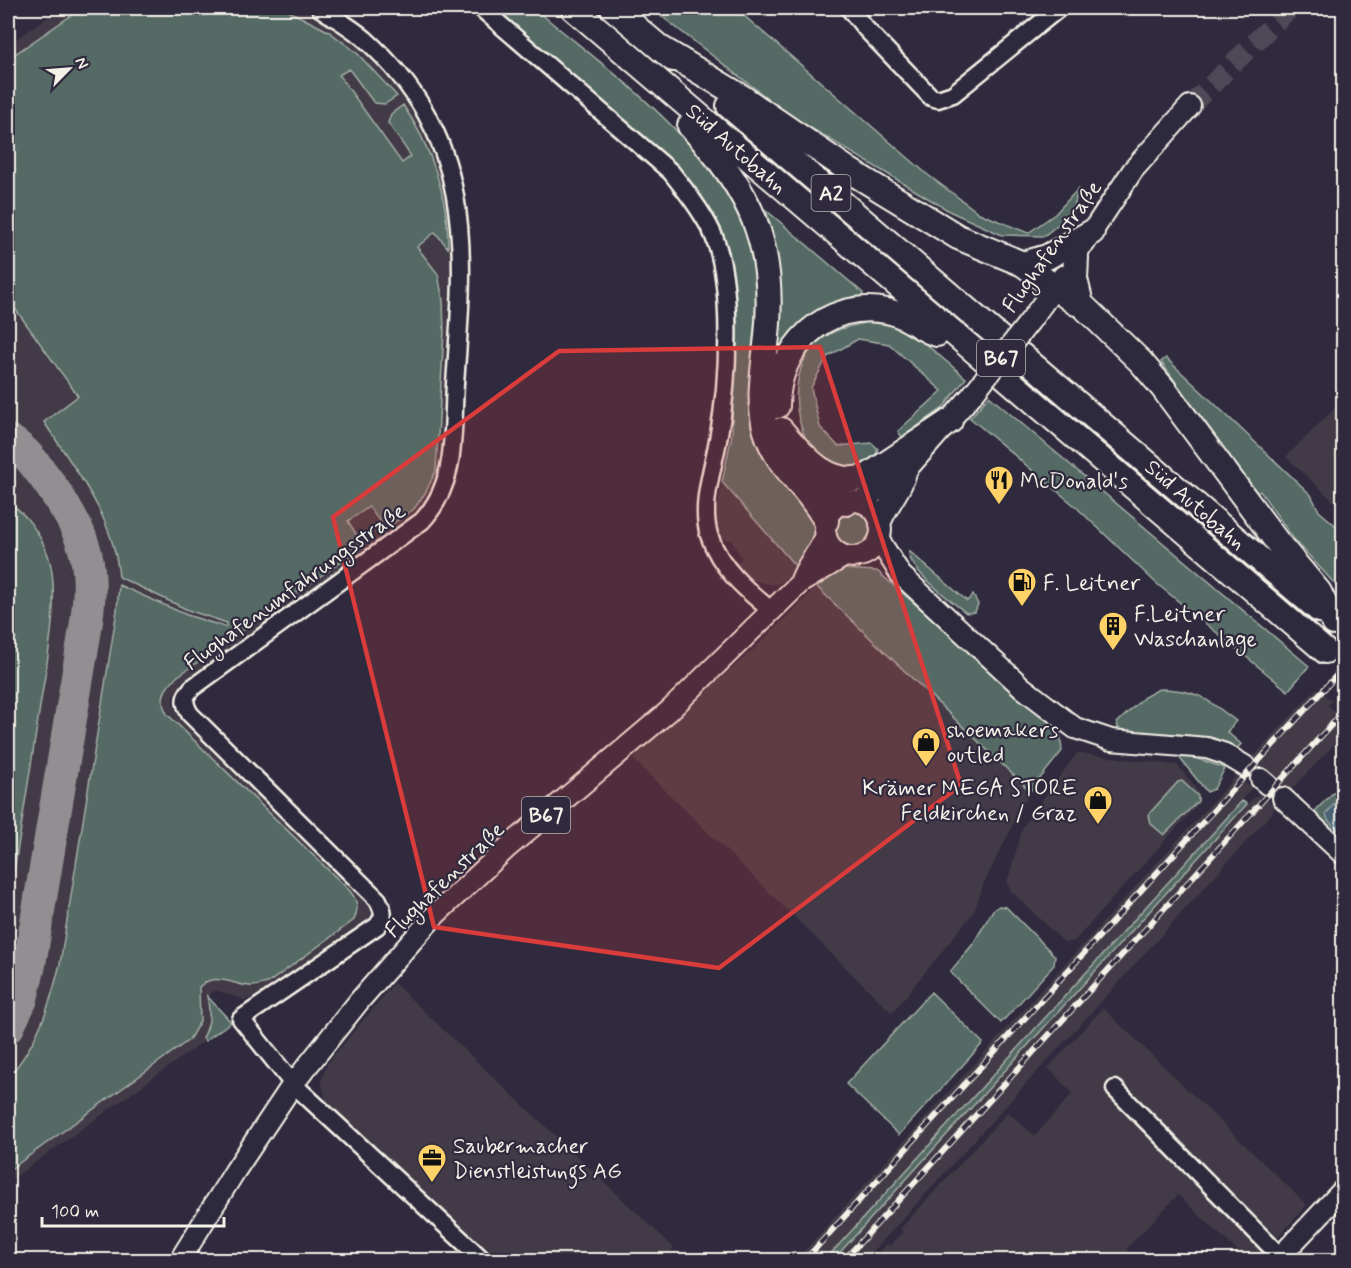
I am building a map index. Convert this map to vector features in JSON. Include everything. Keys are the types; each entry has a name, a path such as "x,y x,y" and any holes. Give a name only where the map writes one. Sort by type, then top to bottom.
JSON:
{"highway":[{"name":"Süd Autobahn","path":"573,8 984,359"},
{"name":"Süd Autobahn","path":"613,8 1000,338"},
{"path":"662,49 740,96 850,171 958,237 1023,264 1081,304 1141,362 1163,388 1278,543 1319,592 1339,627"},
{"path":"680,99 688,124 719,156 742,190 757,226 767,263 770,307 761,406 766,432 776,455 820,510 826,528"},
{"path":"1023,264 1047,257 1092,232"},
{"path":"1076,257 1075,279 1081,304"},
{"path":"853,502 827,494 795,462 781,430 777,389 786,362 808,333 830,318 852,310 885,310 914,320 933,333 959,339"},
{"name":"Süd Autobahn","path":"1021,355 1339,627"},
{"name":"Süd Autobahn","path":"1004,376 1332,656"},
{"path":"781,430 812,463 834,478 855,481 868,476 950,421"}],"main road":[{"name":"Flughafenstraße","path":"800,583 803,572 821,548 832,511 871,496 898,473 907,469 950,421 1055,288 1133,170 1190,106"},
{"name":"Flughafenstraße","path":"180,1260 235,1171 293,1084 360,1000 448,903 508,847 669,711 800,583 854,556 874,549 885,509 905,480 907,469"},
{"path":"853,502 876,513 880,532 901,575 1023,688 1075,728 1111,740 1207,748 1226,754 1245,766"},
{"path":"826,528 836,552 854,556 901,575"},
{"path":"1283,798 1344,855"},
{"path":"1279,1258 1344,1189"}],"street":[{"name":"Flughafenumfahrungsstraße","path":"293,1084 241,1019 376,926 382,919 384,911 378,900 190,714 184,704 185,696 192,688 422,521 436,505 449,472 462,291 458,211 451,172 434,130 408,85 364,39 320,8"},
{"path":"481,8 671,172 693,199 713,234 724,282 728,335 723,416 706,502 709,533 723,564 752,596 772,611"},
{"path":"849,8 931,97 938,99 953,94 1059,8"},
{"path":"293,1084 483,1260"},
{"path":"1115,1089 1279,1258"}],"highlighted area":[{"path":"820,347 961,785 719,968 434,927 333,517 559,351"}],"shaded area":[{"path":"60,8 307,8 317,12 362,44 403,88 431,135 448,188 456,279 450,284 454,304 444,467 437,492 414,520 173,695 173,705 178,712 368,897 374,915 369,922 268,993 245,1000 215,990 208,996 231,1022 8,1182 8,45"},
{"path":"1343,400 1343,510 1286,457"},
{"path":"722,482 797,568 787,579 778,584 766,584 750,579 734,565 742,558 731,540 721,539 715,521"},
{"path":"817,587 1030,791 984,883 974,912 892,1013 630,756 752,651"},
{"path":"1317,688 1332,701 1328,705 1334,711 1338,707 1343,712 1343,735 1288,793 1273,780 1275,775 1270,770 1267,772 1252,758"},
{"path":"1077,753 1177,765 1195,787 1199,795 1199,803 1074,941 1065,943 1011,891 1007,883 1023,826"},
{"path":"1236,776 1252,788 980,1091 825,1260 796,1260"},
{"path":"1260,794 1275,807 1272,813 865,1260 833,1260 1252,799"},
{"path":"394,983 674,1248 662,1260 497,1260 327,1105 321,1081 327,1064"},
{"path":"1103,1008 1307,1205 1257,1260 1247,1260 1178,1195 1126,1249 1135,1258 1132,1260 872,1260 887,1244 890,1246 903,1232 900,1229 1008,1112 1035,1136 1073,1093 1048,1068"}],"green space":[{"path":"82,8 283,8 328,31 356,52 397,96 385,104 374,103 349,69 339,75 402,163 411,156 388,123 391,114 403,105 430,155 442,192 448,229 448,248 435,232 417,247 438,274 443,301 444,332 436,470 426,492 414,509 388,527 383,526 369,507 348,521 361,542 359,549 178,676 166,689 163,698 167,714 350,891 357,905 354,920 268,983 252,986 211,980 199,987 200,1021 189,1040 8,1171 8,1077 35,1038 52,995 60,964 117,610 119,585 187,615 225,627 227,623 188,610 119,577 116,555 102,515 92,495 44,422 78,396 14,307 8,312 8,59"},
{"path":"491,8 534,8 635,91 668,122 699,156 725,191 744,229 754,269 756,290 749,396 754,436 771,468 812,512 816,521 814,543 797,568 722,482 732,434 733,360 709,214 689,181"},
{"path":"651,8 735,8 928,175 979,213 1028,233 1055,214 1078,189 1073,212 1044,236 1002,235 951,212 789,115"},
{"path":"766,210 863,293 860,304 787,344 778,345 772,332 776,249"},
{"path":"869,322 895,326 915,335 966,378 943,408 902,437 898,431 942,391 889,344 858,339 827,357 811,388 820,427 838,446 872,443 878,449 873,462 851,469 831,465 816,453 805,437 798,417 796,396 799,375 806,357 818,342 842,329"},
{"path":"1166,358 1311,495 1319,511 1343,532 1343,593 1293,538 1260,491 1257,493 1161,362"},
{"path":"989,396 1309,666 1288,691 1156,583 1075,506 970,418"},
{"path":"8,502 27,518 48,555 52,571 53,611 8,906"},
{"path":"853,508 861,509 868,514 873,521 873,537 868,544 861,549 853,550 845,549 838,544 833,537 832,529 833,521 838,514 845,509"},
{"path":"909,551 967,601 973,595 978,604 975,612 966,613 922,575 910,558"},
{"path":"841,569 877,571 1060,730 1062,751 1030,791 817,587"},
{"path":"1159,689 1192,693 1209,701 1236,721 1227,732 1241,744 1236,750 1194,736 1119,732 1117,723 1144,697"},
{"path":"1178,756 1192,757 1225,768 1214,789 1207,792"},
{"path":"1182,781 1198,796 1198,801 1164,835 1150,823 1148,815 1178,782"},
{"path":"1335,791 1343,795 1343,845 1312,814"},
{"path":"1242,801 1247,804 833,1260 825,1260"},
{"path":"999,906 1006,907 1055,956 1054,965 1001,1023 950,972 973,944 993,910"},
{"path":"931,992 983,1043 899,1135 846,1084"},
{"path":"207,996 231,1022 205,1041 203,1038 209,1017"}],"water":[{"path":"1344,801 1343,835 1328,820 1326,814 1336,802"}],"taxiway":[{"path":"8,440 21,449 37,466 64,505 81,539 89,571 85,632 29,967 21,1000 8,1027"}],"tunnel":[{"path":"1190,106 1290,8"},
{"path":"1340,663 1344,666"}],"railway":[{"path":"805,1260 1344,667"},
{"path":"844,1260 1344,711"}],"place":[{"name":"McDonald's","path":"999,506"},
{"name":"F. Leitner","path":"1022,608"},
{"name":"F.Leitner Waschanlage","path":"1113,652"},
{"name":"shoemakers outled","path":"926,768"},
{"name":"Krämer MEGA STORE Feldkirchen / Graz","path":"1098,826"},
{"name":"Saubermacher Dienstleistungs AG","path":"432,1184"}]}
